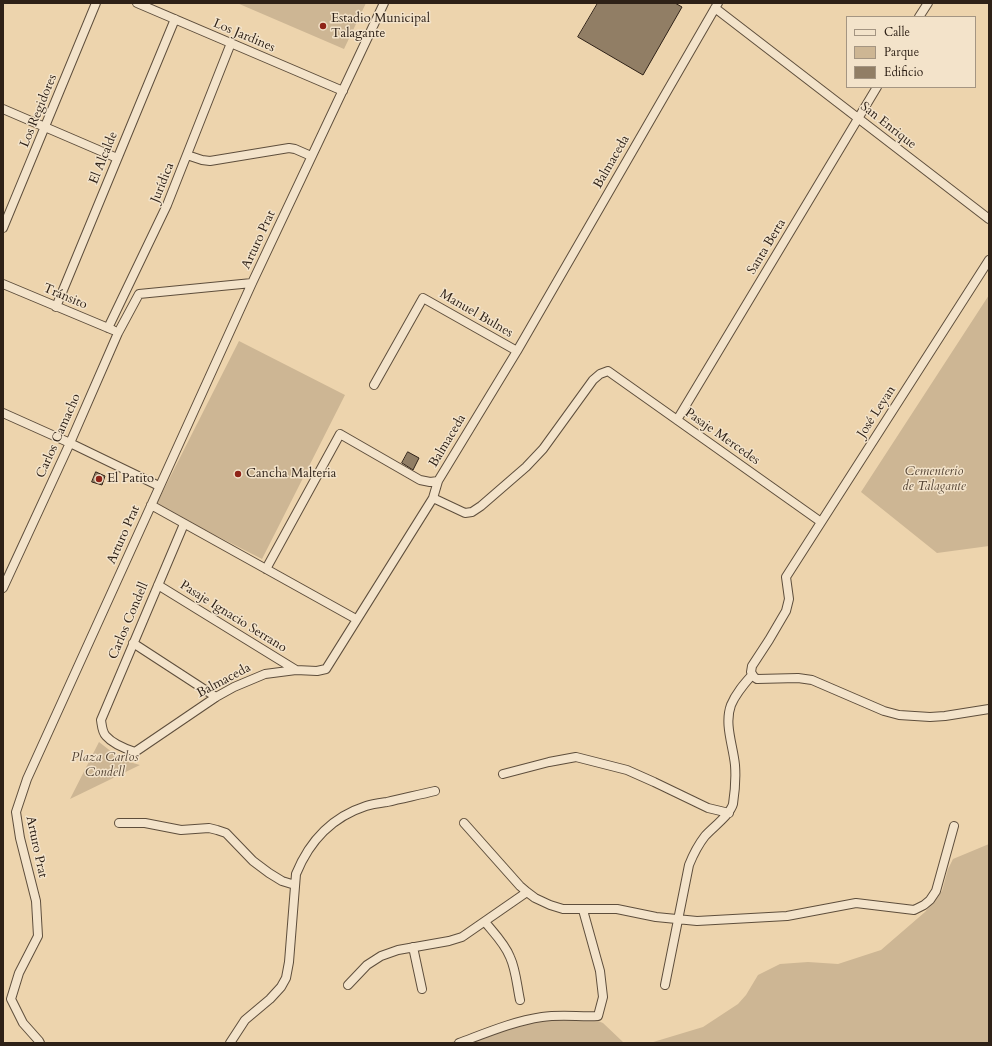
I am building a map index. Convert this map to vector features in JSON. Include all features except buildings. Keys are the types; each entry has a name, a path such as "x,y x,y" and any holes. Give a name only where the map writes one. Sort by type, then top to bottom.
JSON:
{"street":[{"name":"Los Regidores","path":"3,228 96,3"},
{"name":"Los Jardines","path":"137,3 342,91"},
{"name":"Arturo Prat","path":"40,1042 23,1023 12,999 19,973 38,936 36,902 20,838 16,812 27,780 159,486 311,156 384,3"},
{"path":"921,16 928,3"},
{"name":"San Enrique","path":"716,5 858,118 989,219"},
{"name":"Balmaceda","path":"102,728 106,736 124,748 135,752 216,697 234,687 265,674 296,670 317,671 326,669 433,498 438,481 517,351 716,5"},
{"name":"El Alcalde","path":"56,307 175,19"},
{"name":"Jurídica","path":"108,328 165,210 230,43"},
{"name":"Santa Berta","path":"677,420 876,88"},
{"path":"3,109 117,158"},
{"path":"187,154 202,160 210,160 288,148 311,156"},
{"name":"José Leyan","path":"752,675 752,666 770,640 786,611 789,599 786,577 989,260"},
{"name":"Carlos Camacho","path":"3,588 70,443 118,333 139,294 252,283"},
{"name":"Tránsito","path":"3,284 118,333"},
{"name":"Manuel Bulnes","path":"374,385 423,298 517,351"},
{"name":"Pasaje Mercedes","path":"433,498 465,513 472,512 481,506 526,467 544,449 593,380 600,374 608,371 821,522"},
{"path":"3,413 70,443 159,486"},
{"path":"266,569 340,434 420,480 430,482 438,481"},
{"path":"151,505 356,619"},
{"name":"Carlos Condell","path":"102,728 101,720 184,524"},
{"name":"Pasaje Ignacio Serrano","path":"158,584 296,670"},
{"path":"133,643 216,697"},
{"path":"665,985 689,865 693,855 704,838 732,807 736,777 730,735 729,712 739,691 752,675 757,679 798,678 812,680 884,711 899,715 914,717 937,717 989,709"},
{"path":"503,774 549,762 576,757 627,770 708,808 729,812"},
{"path":"230,1043 246,1020 270,999 281,987 286,978 289,962 296,874 308,850 319,836 337,820 366,806 434,791"},
{"path":"119,823 145,823 181,830 209,828 226,833 253,861 282,881 295,885"},
{"path":"464,823 520,886 535,898 550,905 563,909 617,909 679,920 697,921 787,916 856,903 914,910 930,900 936,891 954,826"},
{"path":"348,985 373,960 389,952 455,939 467,934 527,892"},
{"path":"459,1043 519,1022 542,1017 559,1015 598,1016 603,997 600,971 583,910"},
{"path":"485,922 505,947 510,957 514,968 520,1000"},
{"path":"413,947 422,989"}],"green space":[{"name":"Estadio Municipal Talagante","path":"237,3 366,3 344,49"},
{"name":"Cementerio de Talagante","path":"989,295 989,546 937,553 861,492"},
{"name":"Cancha Malteria","path":"239,341 345,395 262,559 156,505"},
{"name":"Plaza Carlos Condell","path":"99,742 122,760 140,765 70,799"},
{"path":"989,844 989,1043 650,1043 703,1027 738,1004 746,995 758,975 780,964 808,962 838,964 881,950 925,912 942,891 948,869 953,859"},
{"path":"583,1015 603,1023 623,1042 628,1043 447,1043 478,1036 525,1019"}],"place":[{"name":"Estadio Municipal Talagante","path":"323,26"},
{"name":"Cancha Malteria","path":"238,474"},
{"name":"El Patito","path":"99,479"}]}
